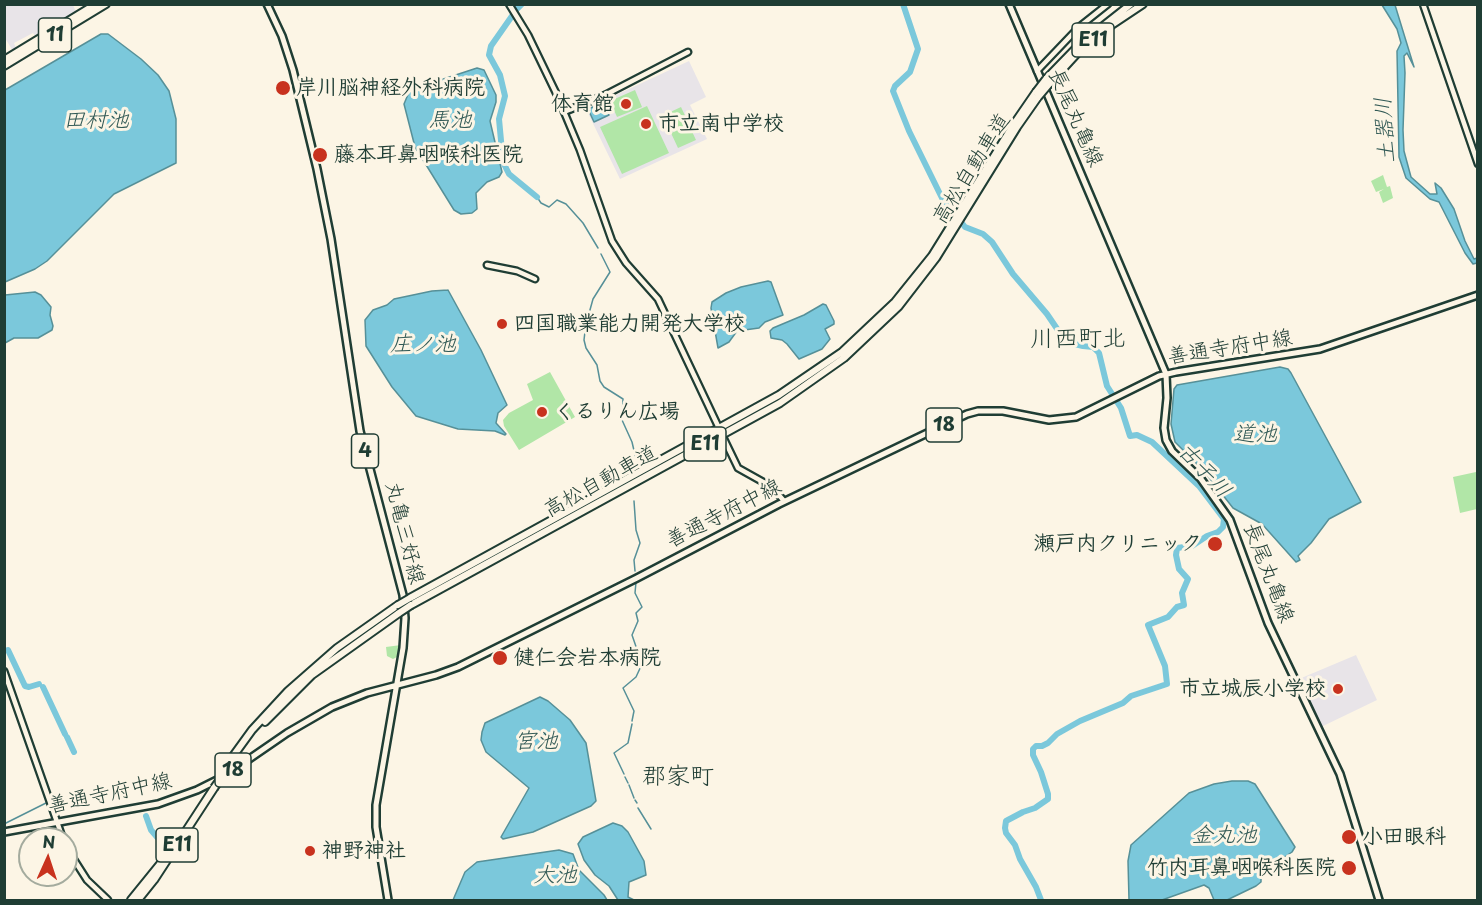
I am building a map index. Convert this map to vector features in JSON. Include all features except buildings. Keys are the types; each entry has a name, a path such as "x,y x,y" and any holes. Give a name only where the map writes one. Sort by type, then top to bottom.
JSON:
{"highway":[{"name":"11","path":"4,60 96,4"},
{"name":"11","path":"4,66 106,4"},
{"name":"高松自動車道","path":"138,900 159,873 223,770 252,730 295,684 337,648 410,602 769,401 849,345 895,302 932,256 962,214 993,156 1037,95 1079,45 1131,4"},
{"name":"高松自動車道","path":"1048,82 1082,48 1143,4"},
{"name":"高松自動車道","path":"131,900 167,855 211,790 255,733 312,675 398,609"}],"main road":[{"name":"丸亀三好線","path":"267,4 282,36 293,70 317,169 331,239 360,431 403,595 405,630 376,805 376,824 388,900"},
{"name":"長尾丸亀線","path":"1009,4 1166,374 1167,398 1164,428 1166,440 1172,451 1204,482 1230,520 1268,623 1340,774 1378,900"},
{"name":"善通寺府中線","path":"4,832 151,806 185,794 223,777 287,733 332,707 367,693 458,667 638,578 784,501 967,414 1003,411 1037,419 1058,420 1076,417 1166,374 1320,349 1478,295"}],"street":[{"path":"510,4 564,112 612,241 621,256 653,291 663,307 718,426"},
{"path":"1037,71 1079,27 1108,4"},
{"path":"1423,4 1478,164"},
{"path":"564,112 688,52"},
{"path":"487,265 517,271 535,279"},
{"path":"724,439 738,468 772,487 784,501"},
{"path":"4,671 59,827"},
{"path":"78,866 87,880 108,900"}],"shaded area":[{"path":"5,5 73,5 76,12 36,37 33,33 14,43 16,48 13,51 5,38"},
{"name":"市立南中学校","path":"689,61 706,97 690,105 707,139 620,179 586,109"},
{"name":"市立城辰小学校","path":"1356,655 1377,700 1321,727 1299,679"}],"green space":[{"name":"体育館","path":"635,90 642,107 617,117 610,101"},
{"path":"647,106 669,153 622,174 600,127"},
{"path":"681,107 689,124 671,132 664,115"},
{"path":"689,125 696,140 678,148 671,133"},
{"path":"1383,175 1387,187 1390,186 1393,198 1383,203 1379,192 1384,189 1376,192 1371,181"},
{"name":"くるりん広場","path":"550,372 575,417 519,450 504,426 503,420 509,413 533,400 527,384"},
{"path":"1476,472 1477,509 1460,513 1453,477"},
{"path":"401,645 399,656 393,659 387,656 386,647"}],"water":[{"path":"1382,5 1395,5 1414,67 1407,53 1404,56 1403,130 1404,151 1411,177 1430,194 1437,194 1435,183 1441,188 1454,209 1465,241 1474,259 1477,258 1477,263 1473,264 1465,253 1439,202 1430,199 1406,178 1399,157 1397,51 1401,43 1397,29"},
{"name":"田村池","path":"101,34 108,34 141,59 158,75 169,91 176,119 176,163 114,194 47,261 5,282 5,90"},
{"name":"馬池","path":"477,68 484,70 496,95 490,121 502,172 499,177 487,182 476,193 477,209 472,213 461,214 454,210 415,147 404,104 409,92 413,89"},
{"path":"603,103 609,115 594,122 588,109"},
{"path":"771,282 783,315 765,322 759,328 737,331 729,342 718,348 712,302 741,287"},
{"name":"庄ノ池","path":"448,290 481,350 507,405 498,413 496,423 505,435 495,431 458,429 416,416 392,387 366,346 365,320 373,310 387,305 394,299"},
{"path":"35,292 41,295 51,307 52,330 38,338 14,338 5,343 5,295"},
{"path":"823,304 826,305 834,324 825,329 830,339 822,349 799,359 782,340 771,338 770,331 773,328"},
{"name":"道池","path":"1280,367 1288,369 1291,373 1361,502 1329,519 1298,556 1300,560 1296,562 1262,524 1233,508 1204,471 1175,442 1171,424 1174,389 1177,385"},
{"name":"宮池","path":"540,697 570,720 586,743 596,801 591,806 533,832 503,839 501,837 529,788 486,752 481,740 482,732 485,723"},
{"name":"金丸池","path":"1248,781 1255,784 1295,847 1292,852 1261,873 1261,882 1256,886 1227,900 1214,900 1209,888 1204,885 1162,900 1129,900 1128,861 1131,845 1189,793 1214,784"},
{"path":"613,823 622,826 628,832 644,861 646,875 629,882 628,897 634,900 618,900 609,886 595,875 584,860 578,844 583,837"},
{"name":"大池","path":"559,850 573,854 579,870 607,900 453,900 465,872 477,862"}],"waterway":[{"path":"517,9 522,4"},
{"name":"古子川","path":"903,4 918,49 910,72 895,86 893,91 909,131 942,198 965,227 983,234 992,242 1013,274 1047,314 1066,342 1093,347 1099,353 1107,386 1121,408 1130,436 1137,435 1152,442 1199,486 1224,519 1223,527 1218,532 1192,546 1177,548 1179,569 1188,579 1182,593 1184,605 1177,607 1168,617 1148,625 1165,666 1167,684 1131,696 1123,703 1080,721 1057,734 1048,743 1033,749 1048,799 1035,808 1006,821 1005,828 1041,900"},
{"path":"512,16 491,46 489,55 500,75 505,96 499,119 503,162 509,174 537,197"},
{"path":"537,197 541,203 549,207 557,200 566,204 583,223 598,248"},
{"path":"588,317 593,299 610,272 601,254"},
{"path":"586,323 584,340 586,348 597,365 600,381 604,387 623,399 622,420 632,442 636,459"},
{"path":"634,501 636,530 640,543 634,560 635,571"},
{"path":"632,721 634,711 623,688 636,677 642,664 632,635 638,621 636,613 642,607 635,593 636,582"},
{"path":"8,650 25,686 39,684"},
{"path":"43,687 65,734"},
{"path":"624,774 614,753 628,743 632,724"},
{"path":"67,737 74,752"},
{"path":"625,777 628,783"},
{"path":"629,785 634,798"},
{"path":"4,824 46,803"},
{"path":"638,808 651,829"},
{"path":"146,816 151,830 157,837"}],"place":[{"name":"岸川脳神経外科病院","path":"283,88"},
{"name":"体育館","path":"626,104"},
{"name":"市立南中学校","path":"646,124"},
{"name":"藤本耳鼻咽喉科医院","path":"320,155"},
{"name":"四国職業能力開発大学校","path":"502,324"},
{"name":"くるりん広場","path":"542,412"},
{"name":"瀬戸内クリニック","path":"1215,544"},
{"name":"健仁会岩本病院","path":"500,658"},
{"name":"市立城辰小学校","path":"1338,689"},
{"name":"小田眼科","path":"1349,837"},
{"name":"神野神社","path":"310,851"},
{"name":"竹内耳鼻咽喉科医院","path":"1349,868"}],"district":[{"name":"川西町北","path":"1078,339"},
{"name":"郡家町","path":"678,777"}],"water label":[{"name":"土器川","path":"1386,130"}]}
